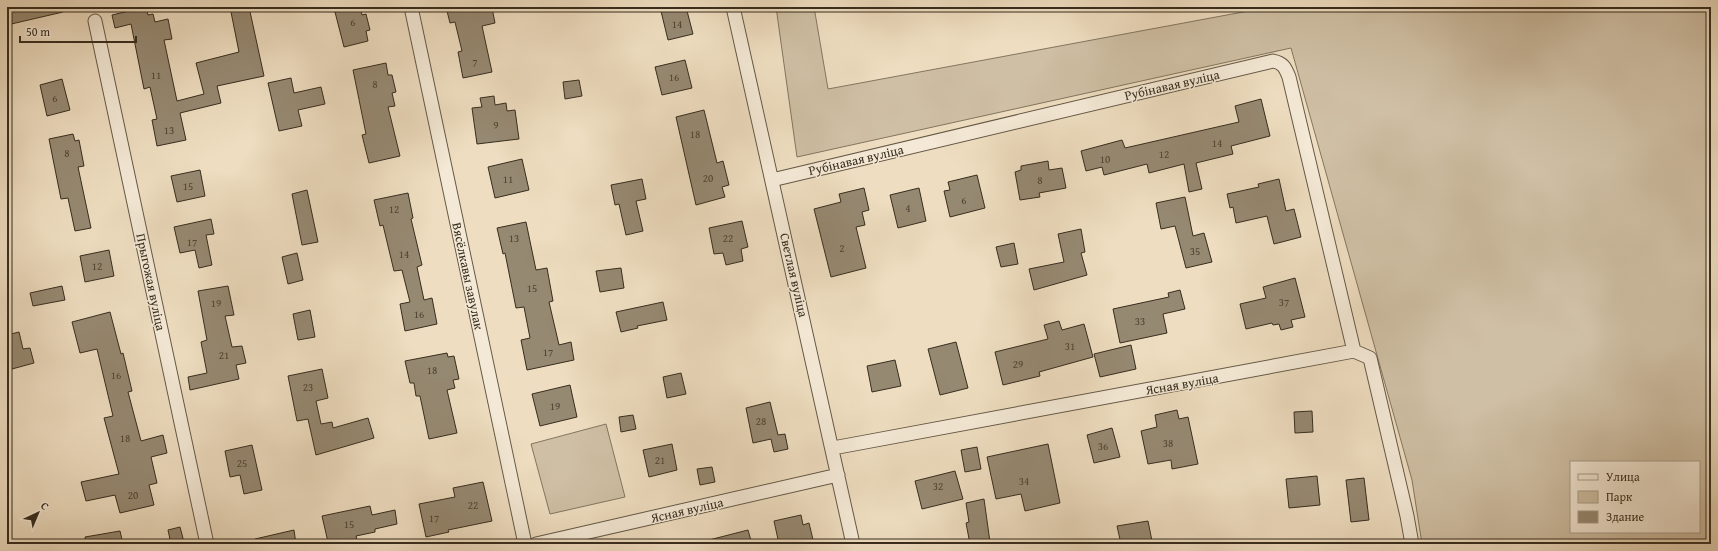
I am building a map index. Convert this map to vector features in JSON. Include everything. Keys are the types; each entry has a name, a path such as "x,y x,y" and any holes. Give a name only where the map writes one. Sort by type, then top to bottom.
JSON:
{"street":[{"name":"Вясёлкавы завулак","path":"411,7 525,544"},
{"name":"Светлая вуліца","path":"733,7 833,448 853,544"},
{"name":"Прыгожая вуліца","path":"95,21 207,544"},
{"name":"Рубінавая вуліца","path":"772,180 1272,61 1280,62 1284,66 1289,77 1354,351"},
{"name":"Ясная вуліца","path":"833,448 1354,351"},
{"path":"1354,351 1370,358 1407,516 1412,544"},
{"name":"Ясная вуліца","path":"536,544 838,476"}],"green space":[{"path":"776,7 814,7 828,89 1270,7 1711,7 1711,544 1422,544 1412,480 1291,48 797,157"},
{"path":"606,424 625,497 550,514 531,444"}],"building":[{"path":"7,7 62,7 63,12 7,25"},
{"path":"146,7 148,15 153,14 155,22 168,19 172,39 164,40 177,101 204,94 196,63 239,52 230,7 249,7 264,76 217,86 221,103 180,113 186,140 157,146 152,120 157,119 150,87 144,89 131,24 115,28 112,15"},
{"path":"360,7 362,15 366,14 370,30 366,31 368,41 344,47 335,12"},
{"path":"446,7 482,7 483,10 492,8 495,23 482,26 492,72 463,78 458,52 462,51 455,22 450,23"},
{"path":"660,7 686,7 693,34 668,40"},
{"path":"685,60 692,88 662,95 655,67"},
{"path":"386,63 388,75 392,75 396,92 392,93 395,106 388,107 400,156 369,163 362,135 366,134 353,70"},
{"path":"291,78 294,93 321,87 325,104 298,110 302,126 279,131 268,83"},
{"path":"62,79 70,110 47,116 40,85"},
{"path":"579,80 582,96 565,99 563,82"},
{"path":"494,96 495,105 506,103 507,111 515,110 519,139 477,144 472,108 482,107 480,98"},
{"path":"1261,99 1270,136 1231,146 1233,154 1196,163 1202,189 1189,192 1184,164 1149,173 1147,164 1104,175 1102,167 1086,171 1081,151 1122,140 1125,148 1239,122 1235,106"},
{"path":"704,110 717,163 723,161 729,185 722,187 725,197 696,205 676,117"},
{"path":"73,134 75,141 79,140 84,166 78,167 91,228 75,231 68,198 61,199 49,139"},
{"path":"522,159 529,190 495,198 488,167"},
{"path":"1048,161 1049,170 1062,168 1066,188 1039,193 1040,197 1020,200 1015,172 1021,170 1021,166"},
{"path":"200,170 205,196 177,202 171,176"},
{"path":"977,175 985,208 950,217 944,191 950,190 948,182"},
{"path":"642,179 646,199 636,201 643,231 626,235 619,204 615,205 611,185"},
{"path":"1279,179 1286,211 1294,209 1301,237 1274,244 1267,216 1236,223 1233,207 1230,208 1227,194 1259,187 1258,184"},
{"path":"864,188 869,210 862,212 865,225 856,227 866,268 831,277 814,209 841,202 839,194"},
{"path":"919,188 926,221 898,228 890,195"},
{"path":"307,190 318,242 302,245 292,194"},
{"path":"408,193 413,218 411,219 422,265 417,267 424,300 432,298 437,324 405,331 400,304 410,302 402,270 394,271 383,225 380,226 374,200"},
{"path":"1185,197 1193,236 1204,233 1212,262 1186,268 1175,226 1161,229 1156,203"},
{"path":"211,219 214,234 206,235 212,265 199,268 195,250 180,253 174,227"},
{"path":"742,221 748,247 741,249 743,261 726,265 723,253 714,254 709,228"},
{"path":"526,222 536,270 547,268 553,301 549,302 559,345 571,342 574,360 527,370 521,340 530,338 524,307 516,308 505,253 503,254 497,228"},
{"path":"1081,229 1085,252 1081,253 1087,275 1034,290 1029,269 1064,262 1058,234"},
{"path":"1014,243 1018,264 1001,267 996,247"},
{"path":"109,250 114,276 85,282 80,256"},
{"path":"297,253 303,280 288,284 282,257"},
{"path":"621,268 624,288 600,292 596,271"},
{"path":"1295,278 1305,317 1291,320 1293,327 1281,330 1279,324 1273,325 1272,323 1246,329 1240,304 1266,298 1263,287"},
{"path":"62,286 65,300 33,306 30,293"},
{"path":"228,286 234,315 225,316 232,347 242,346 246,363 236,365 239,379 190,390 188,377 207,373 201,342 207,340 198,291"},
{"path":"1180,290 1185,309 1163,314 1167,333 1120,343 1113,309 1169,297 1168,293"},
{"path":"663,302 667,320 637,326 638,328 621,332 616,312"},
{"path":"310,310 315,337 298,340 293,314"},
{"path":"110,312 121,354 123,353 132,391 128,392 141,441 163,435 167,453 151,457 157,483 149,485 154,505 120,513 115,495 86,501 81,482 119,474 104,418 113,416 97,349 80,353 72,322"},
{"path":"1059,321 1062,330 1084,324 1093,357 1039,372 1040,376 1003,385 995,352 1048,339 1044,325"},
{"path":"19,332 23,349 30,348 34,363 12,369 7,350 7,335"},
{"path":"956,342 968,388 940,395 928,349"},
{"path":"1131,345 1136,369 1100,377 1094,354"},
{"path":"447,353 448,357 454,356 459,379 453,380 455,388 447,390 457,433 429,439 420,396 416,396 414,383 410,383 405,361"},
{"path":"895,360 901,386 872,392 867,366"},
{"path":"322,369 328,398 316,401 321,424 332,422 333,428 368,418 374,438 316,455 308,419 297,421 288,376"},
{"path":"681,373 686,394 667,398 663,377"},
{"path":"570,385 577,417 540,426 532,394"},
{"path":"770,402 778,435 785,434 788,449 774,452 771,439 753,443 746,408"},
{"path":"1177,410 1179,419 1188,417 1198,464 1172,469 1171,460 1148,464 1141,431 1157,427 1155,415"},
{"path":"1312,411 1313,432 1295,433 1294,412"},
{"path":"633,415 636,429 621,432 619,417"},
{"path":"1112,428 1120,457 1094,463 1087,435"},
{"path":"672,444 677,470 649,477 643,450"},
{"path":"1048,444 1060,503 1025,511 1021,494 996,499 987,457"},
{"path":"252,445 262,490 244,494 240,475 230,477 225,451"},
{"path":"977,447 981,469 965,472 961,450"},
{"path":"712,467 715,482 700,485 697,469"},
{"path":"955,471 963,499 922,509 915,481"},
{"path":"1317,476 1320,505 1289,508 1286,479"},
{"path":"1364,478 1369,520 1351,522 1346,480"},
{"path":"483,482 492,521 448,530 449,532 426,537 419,504 455,497 453,488"},
{"path":"984,499 990,542 970,544 966,523 969,522 966,503"},
{"path":"370,506 372,515 395,510 397,524 375,529 375,532 356,536 358,544 336,544 335,540 328,542 322,516"},
{"path":"801,515 803,525 809,523 814,544 779,544 774,521"},
{"path":"1148,521 1152,541 1134,544 1121,544 1117,526"},
{"path":"180,527 184,542 171,544 168,530"},
{"path":"294,530 296,544 255,544 255,539"},
{"path":"748,530 752,544 710,544 709,540"},
{"path":"120,531 123,544 86,544 85,537"}]}
